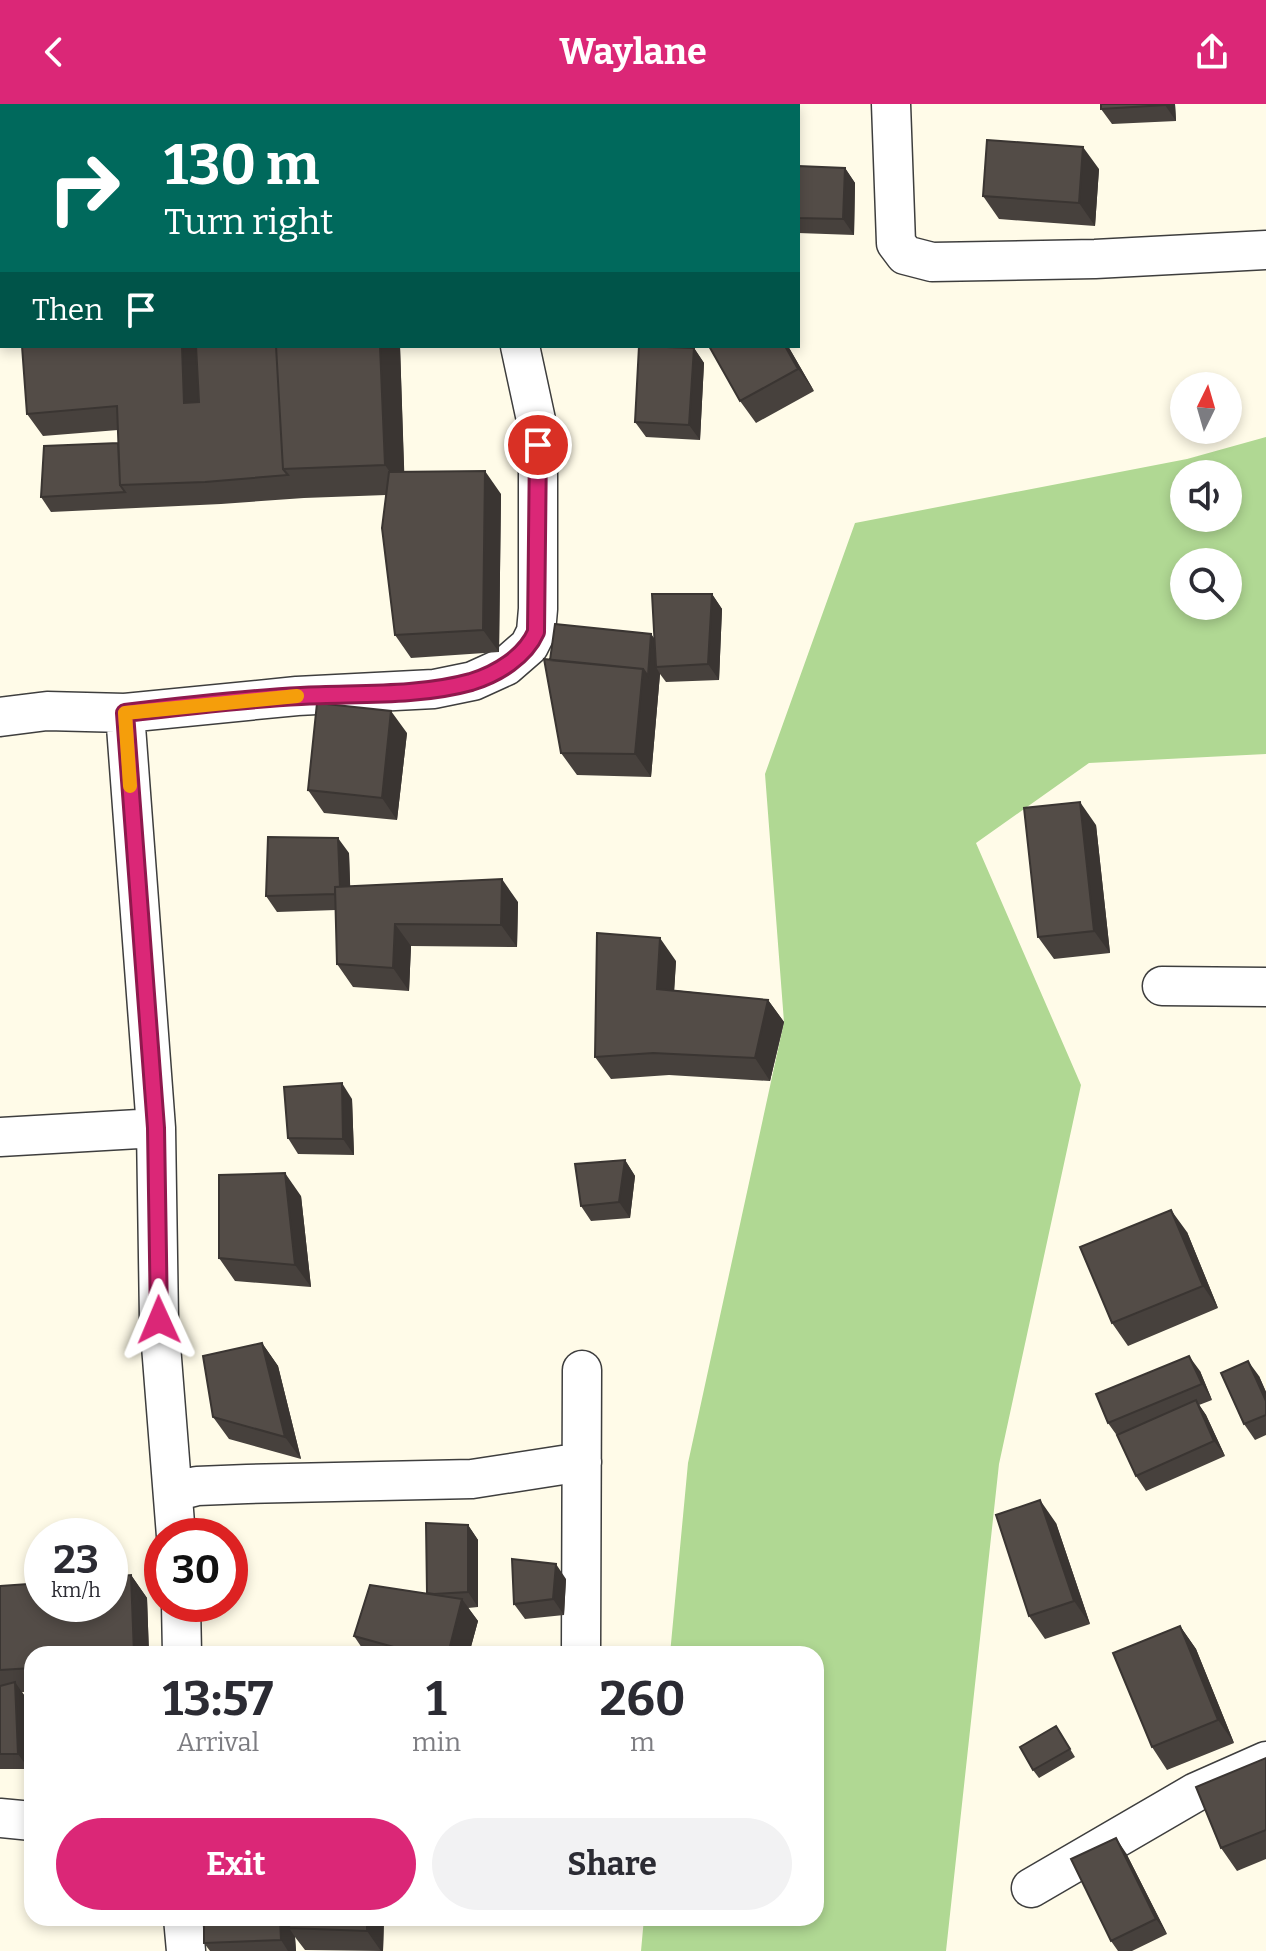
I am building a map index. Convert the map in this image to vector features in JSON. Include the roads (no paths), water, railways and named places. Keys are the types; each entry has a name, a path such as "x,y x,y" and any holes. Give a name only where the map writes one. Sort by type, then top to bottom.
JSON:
{"street":[{"path":"891,104 896,243 905,255 932,262 947,262 1095,259 1266,250"},
{"path":"0,717 47,711 125,713 297,696 434,689 473,681 506,666 529,646 536,632 538,609 538,445 536,420 520,348"},
{"path":"125,713 156,1128 159,1320 175,1518"},
{"path":"1162,986 1266,987"},
{"path":"0,1137 156,1128"},
{"path":"581,1646 582,1370"},
{"path":"173,1492 197,1486 472,1479 582,1462"},
{"path":"181,1622 182,1646"},
{"path":"1031,1888 1196,1792 1266,1761"},
{"path":"0,1818 24,1820"},
{"path":"184,1926 186,1951"}]}
